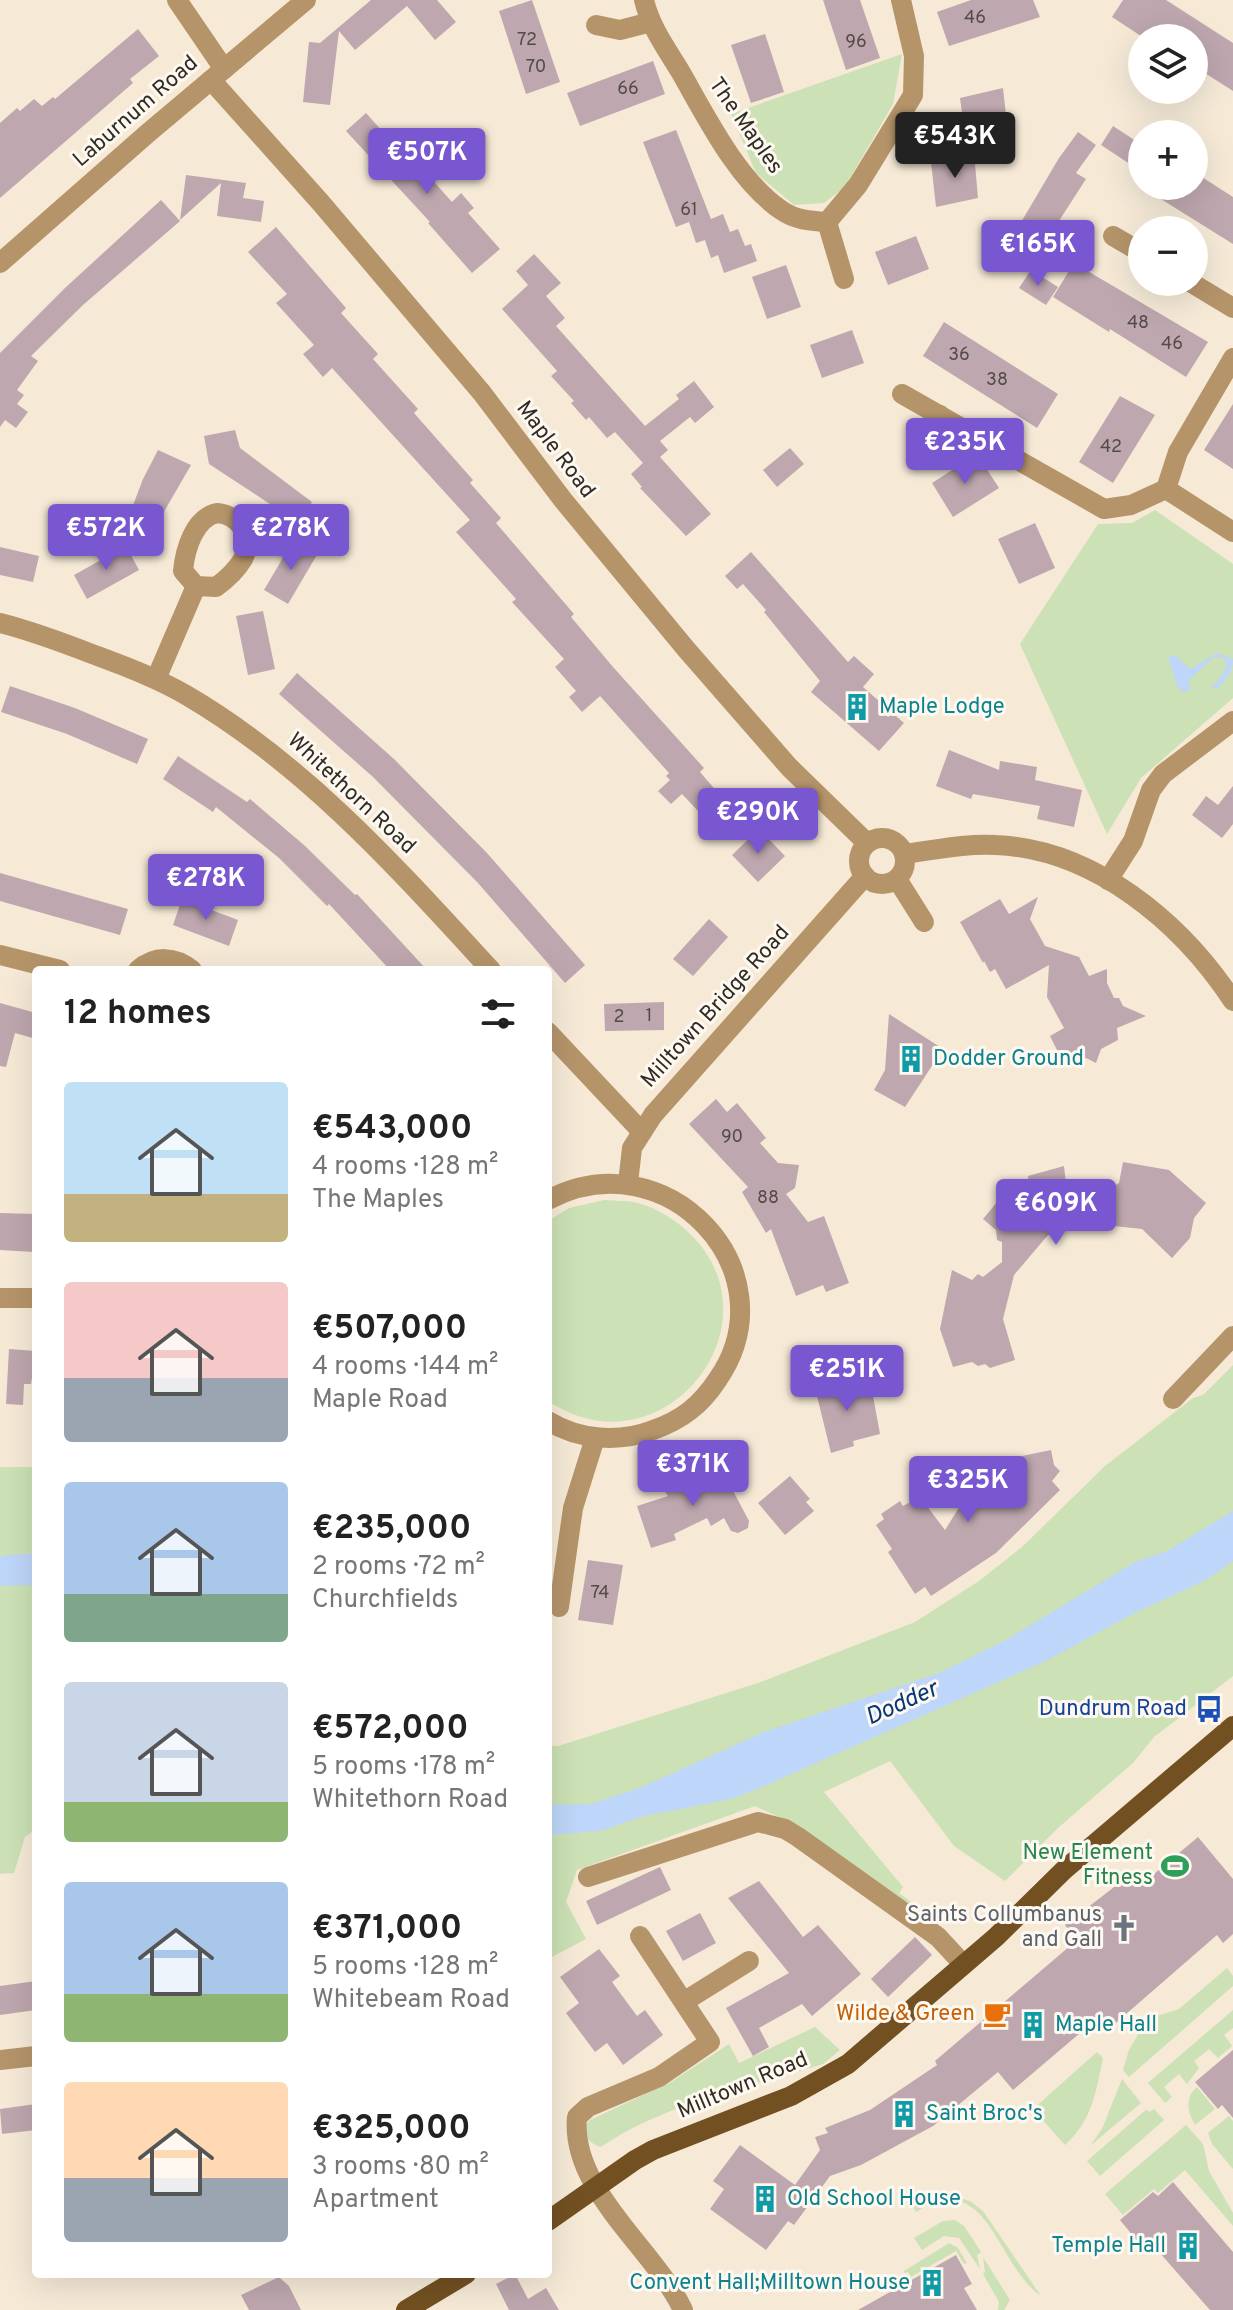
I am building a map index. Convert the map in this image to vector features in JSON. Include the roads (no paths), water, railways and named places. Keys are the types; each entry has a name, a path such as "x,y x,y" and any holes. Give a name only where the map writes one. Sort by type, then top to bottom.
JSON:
{"main road":[{"name":"Milltown Road","path":"552,2218 653,2150 791,2096 821,2081 869,2046 996,1937 1064,1870 1233,1726"},
{"path":"406,2310 459,2278"}],"street":[{"name":"Maple Road","path":"177,0 218,74 321,203 473,382 588,532 789,767 867,843"},
{"name":"Laburnum Road","path":"0,263 306,0"},
{"name":"The Maples","path":"644,0 651,22 714,129 750,182 780,209 801,220 827,222"},
{"path":"844,279 827,222 858,185 913,95 914,56 901,0"},
{"path":"596,25 620,30 651,22"},
{"path":"1113,236 1128,245"},
{"path":"1208,293 1233,308"},
{"path":"902,394 1104,509 1131,505 1166,489 1178,452 1233,358"},
{"path":"923,443 940,415"},
{"path":"1166,489 1233,532"},
{"path":"156,679 196,586"},
{"name":"Whitethorn Road","path":"0,623 33,631 156,679 185,694 261,744 315,789 400,871 487,966"},
{"path":"1108,880 1133,841 1151,790 1163,774 1233,721"},
{"path":"889,838 901,847 905,854 904,868 897,879 884,884 865,876 860,855 867,843 889,838"},
{"path":"905,854 974,845 1021,847 1063,858 1108,880 1168,923 1217,977 1233,1001"},
{"name":"Milltown Bridge Road","path":"628,1183 632,1148 653,1115 865,876"},
{"path":"897,879 924,922"},
{"path":"0,955 44,966"},
{"path":"143,966 161,958 173,959 185,966"},
{"path":"552,1036 642,1132"},
{"path":"552,1198 596,1183 628,1183 667,1195 700,1218 724,1250 738,1288 739,1328 727,1366 705,1399 673,1423 635,1437 595,1438 552,1423"},
{"path":"0,1298 32,1298"},
{"path":"1173,1399 1233,1336"},
{"path":"559,1607 573,1508 595,1438"},
{"path":"588,1877 758,1822 785,1829 798,1837 938,1937 963,1964"},
{"path":"640,1936 710,2042 659,2077 588,2107 577,2117 575,2134 597,2187 617,2219 664,2277 683,2310"},
{"path":"685,2001 749,1961"},
{"path":"0,2060 32,2056"}],"water":[{"path":"1217,653 1233,659 1229,676 1216,689 1212,686 1222,675 1227,660 1215,656 1189,680 1190,690 1183,692 1178,688 1168,658 1175,655 1190,669"},
{"name":"Dodder","path":"1233,1511 1233,1561 1206,1580 1131,1615 1046,1661 731,1799 644,1816 600,1831 552,1835 552,1805 591,1804 642,1787 764,1732 939,1673 1004,1641 1135,1562 1167,1551"},
{"path":"32,1553 32,1585 0,1586 0,1556"}],"place":[{"name":"Maple Lodge","path":"857,707"},
{"name":"Dodder Ground","path":"911,1059"},
{"name":"Dundrum Road","path":"1209,1709"},
{"name":"New Element Fitness","path":"1175,1866"},
{"name":"Saints Collumbanus and Gall","path":"1124,1928"},
{"name":"Wilde & Green","path":"997,2014"},
{"name":"Maple Hall","path":"1033,2025"},
{"name":"Saint Broc's","path":"904,2114"},
{"name":"Old School House","path":"765,2199"},
{"name":"Temple Hall","path":"1188,2246"},
{"name":"Convent Hall;Milltown House","path":"932,2283"}]}
